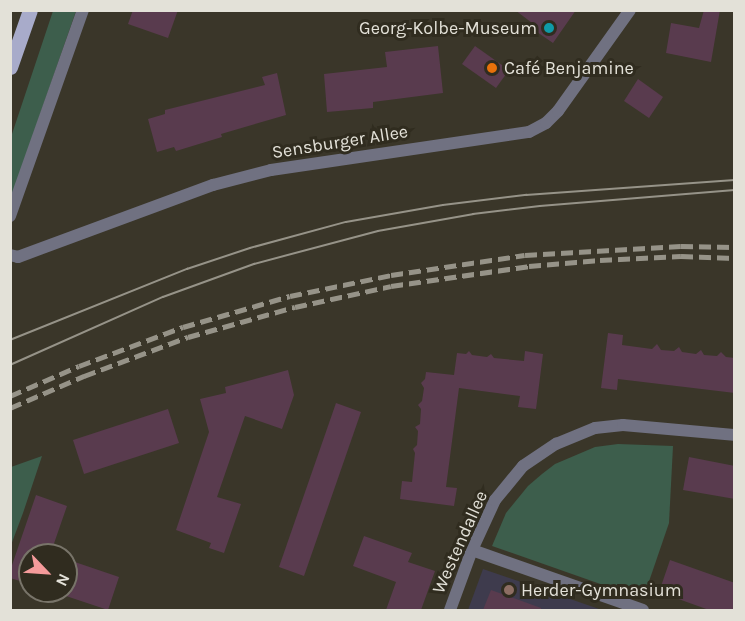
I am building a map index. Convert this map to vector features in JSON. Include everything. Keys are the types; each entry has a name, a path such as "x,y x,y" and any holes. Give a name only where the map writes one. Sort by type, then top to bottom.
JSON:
{"main road":[{"path":"10,67 30,10"}],"street":[{"path":"10,216 83,10"},
{"name":"Sensburger Allee","path":"14,256 213,185 271,170 529,132 546,123 558,111 630,10"},
{"name":"Westendallee","path":"450,610 472,550 495,500 523,466 556,444 595,428 622,425 735,435"},
{"path":"472,550 643,610"}],"shaded area":[{"name":"Herder-Gymnasium","path":"483,569 602,610 468,610"}],"green space":[{"path":"53,11 76,11 11,198 11,137"},
{"path":"618,444 673,446 669,523 643,599 492,546 506,513 528,486 542,474 555,464 595,447"},
{"path":"42,456 23,513 11,545 11,467"}],"building":[{"path":"133,10 178,10 168,38 128,24"},
{"name":"Georg-Kolbe-Museum","path":"515,10 576,10 553,43 534,30 536,26"},
{"path":"704,10 720,10 711,62 666,53 671,23 699,28"},
{"path":"438,46 443,93 373,102 373,108 327,112 324,74 387,67 385,52"},
{"path":"475,46 509,70 496,88 462,64"},
{"path":"277,73 286,115 221,134 222,137 176,151 174,147 157,152 148,119 165,114 165,110 265,85 262,77"},
{"path":"638,79 663,97 649,118 624,101"},
{"path":"608,333 623,335 622,345 652,349 657,344 661,350 674,351 679,347 682,352 696,354 701,350 704,355 717,356 721,352 726,357 735,358 735,393 618,379 617,390 601,388"},
{"path":"469,351 472,355 487,357 491,354 494,358 524,361 525,351 543,354 536,409 518,407 520,396 459,388 446,487 457,488 454,506 400,499 402,481 412,482 415,453 413,449 417,445 418,431 415,427 420,424 421,409 418,405 422,401 424,388 421,383 425,379 426,372 454,375 457,353 466,354"},
{"path":"288,370 294,395 282,429 245,416 217,497 241,504 224,553 209,548 211,543 176,530 209,432 200,399 226,393 225,387"},
{"path":"336,403 361,412 304,576 279,567"},
{"path":"168,409 179,443 84,474 73,440"},
{"path":"689,457 735,466 735,499 683,490"},
{"path":"36,495 67,506 54,543 20,543"},
{"path":"364,536 412,553 408,562 435,571 421,610 386,610 396,582 353,566"},
{"path":"18,548 18,580 10,578"},
{"path":"670,560 735,583 735,610 709,610 659,592"},
{"path":"78,563 119,577 108,610 78,600"},
{"path":"491,590 541,608 541,610 483,610"}],"tram line":[{"path":"10,340 187,269 250,248 346,222 443,205 526,195 734,180"},
{"path":"10,365 163,297 254,264 378,231 473,214 540,206 734,190"}],"railway":[{"path":"10,396 79,366 183,327 290,296 391,275 525,255 681,246 734,247"},
{"path":"10,408 84,376 188,337 295,307 391,286 529,266 600,260 681,256 734,258"}],"place":[{"name":"Georg-Kolbe-Museum","path":"549,28"},
{"name":"Café Benjamine","path":"492,68"},
{"name":"Herder-Gymnasium","path":"509,590"}]}
